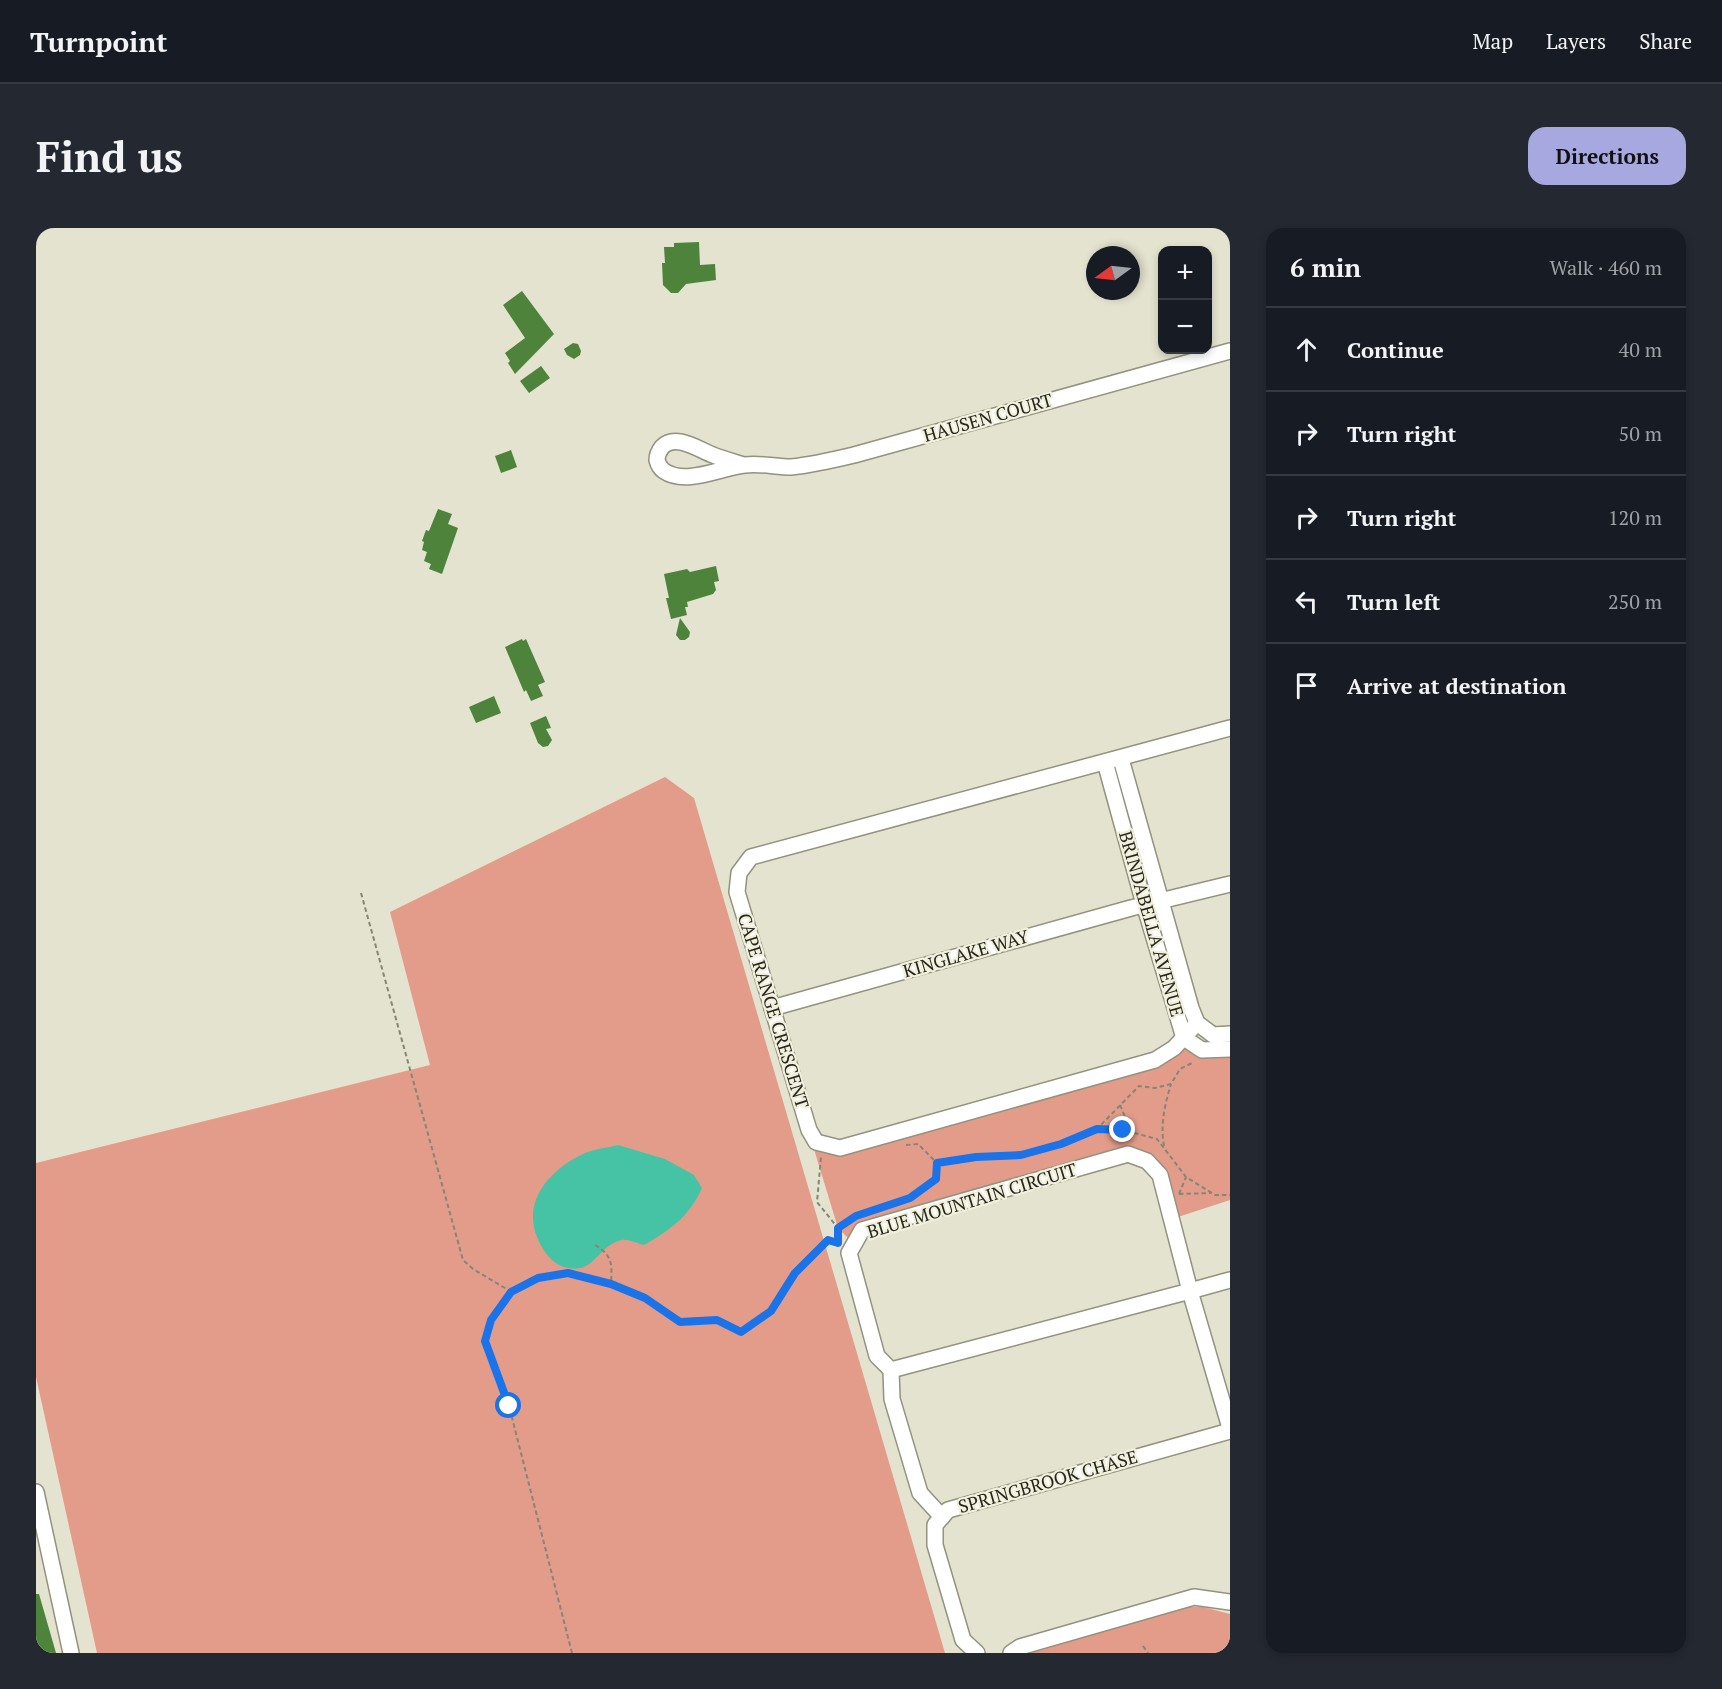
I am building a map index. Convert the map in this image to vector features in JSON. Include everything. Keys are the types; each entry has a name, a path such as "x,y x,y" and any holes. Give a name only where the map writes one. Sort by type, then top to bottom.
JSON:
{"street":[{"name":"HAUSEN COURT","path":"744,465 705,475 678,475 665,472 660,467 658,456 664,445 674,442 685,443 712,455 744,465 790,467 820,463 1230,351"},
{"name":"CAPE RANGE CRESCENT","path":"1197,1023 1174,1048 1155,1060 840,1148 816,1142 809,1130 737,892 739,873 751,857 1230,728"},
{"name":"BRINDABELLA AVENUE","path":"1121,759 1191,1008 1197,1023 1213,1035 1230,1034"},
{"name":"BRINDABELLA AVENUE","path":"1105,762 1184,1038 1202,1050 1230,1049"},
{"name":"KINGLAKE WAY","path":"772,1008 1144,904 1230,884"},
{"name":"BLUE MOUNTAIN CIRCUIT","path":"891,1370 877,1356 849,1253 862,1230 1128,1154 1147,1161 1160,1175 1230,1430"},
{"path":"942,1517 920,1493 892,1399 891,1370 1230,1280"},
{"name":"SPRINGBROOK CHASE","path":"977,1653 963,1640 935,1545 935,1525 948,1510 1230,1430"},
{"path":"36,1492 43,1560 71,1653"},
{"path":"1011,1653 1020,1647 1194,1597 1230,1602"}],"path":[{"path":"361,893 463,1260 511,1292"},
{"path":"1164,1148 1162,1133 1166,1101 1171,1084 1180,1069 1196,1061"},
{"path":"937,1163 976,1157 1021,1155 1061,1144 1097,1129 1139,1086 1155,1088 1171,1084"},
{"path":"1120,1106 1132,1133"},
{"path":"1097,1129 1123,1130 1157,1139 1186,1178 1215,1195 1230,1195"},
{"path":"838,1228 856,1216 910,1198 936,1179 937,1163 918,1144 898,1146"},
{"path":"572,1653 509,1406 485,1341 491,1320 511,1292 538,1278 568,1273 611,1284 645,1298 680,1322 717,1320 741,1332 771,1311 795,1273 828,1240 838,1243 838,1228 817,1202 821,1157 831,1158"},
{"path":"1186,1178 1179,1194 1211,1193"},
{"path":"594,1245 606,1252 610,1259 611,1284"},
{"path":"1143,1646 1148,1653"}],"shaded area":[{"path":"665,777 694,798 945,1653 97,1653 36,1377 36,1163 430,1065 390,912"},
{"path":"1184,1043 1230,1052 1230,1200 1178,1217 1164,1171 1158,1162 1141,1150 1128,1149 859,1226 848,1238 838,1228 813,1146 840,1151 1157,1063"},
{"path":"1184,1607 1203,1607 1230,1614 1230,1653 1031,1653"}],"water":[{"path":"618,1145 665,1159 694,1175 702,1188 691,1207 678,1222 644,1245 622,1240 613,1243 594,1260 580,1268 559,1265 552,1260 541,1245 533,1223 533,1211 542,1187 550,1177 571,1160 591,1151"}],"building":[{"path":"699,242 700,265 715,264 716,280 686,284 678,293 671,293 663,285 664,247 674,247 674,243"},
{"path":"522,291 554,334 515,374 505,353 525,338 503,305"},
{"path":"573,343 578,344 581,351 580,355 574,359 567,355 564,349"},
{"path":"541,366 550,378 529,393 520,381"},
{"path":"511,450 517,467 501,473 495,456"},
{"path":"438,509 452,514 448,524 458,528 442,574 429,569 431,564 424,561 427,552 422,550 426,530 429,531"},
{"path":"716,566 719,581 714,582 716,590 713,594 687,602 688,607 685,607 687,615 671,619 664,574 687,569 690,572"},
{"path":"680,618 690,632 689,637 685,640 680,640 676,635"},
{"path":"522,639 523,641 526,639 545,682 538,685 543,696 531,701 526,690 524,692 505,647"},
{"path":"494,696 501,713 476,723 469,707"},
{"path":"546,716 551,728 546,729 552,740 548,746 543,747 538,743 530,723"},
{"path":"36,1594 39,1594 56,1653 36,1653"}],"route":[{"path":"509,1406 485,1341 491,1320 511,1292 538,1278 568,1273 611,1284 645,1298 680,1322 717,1320 741,1332 771,1311 795,1273 828,1240 838,1243 838,1228 856,1216 910,1198 936,1179 937,1163 976,1157 1021,1155 1061,1144 1097,1129 1123,1130"}]}
